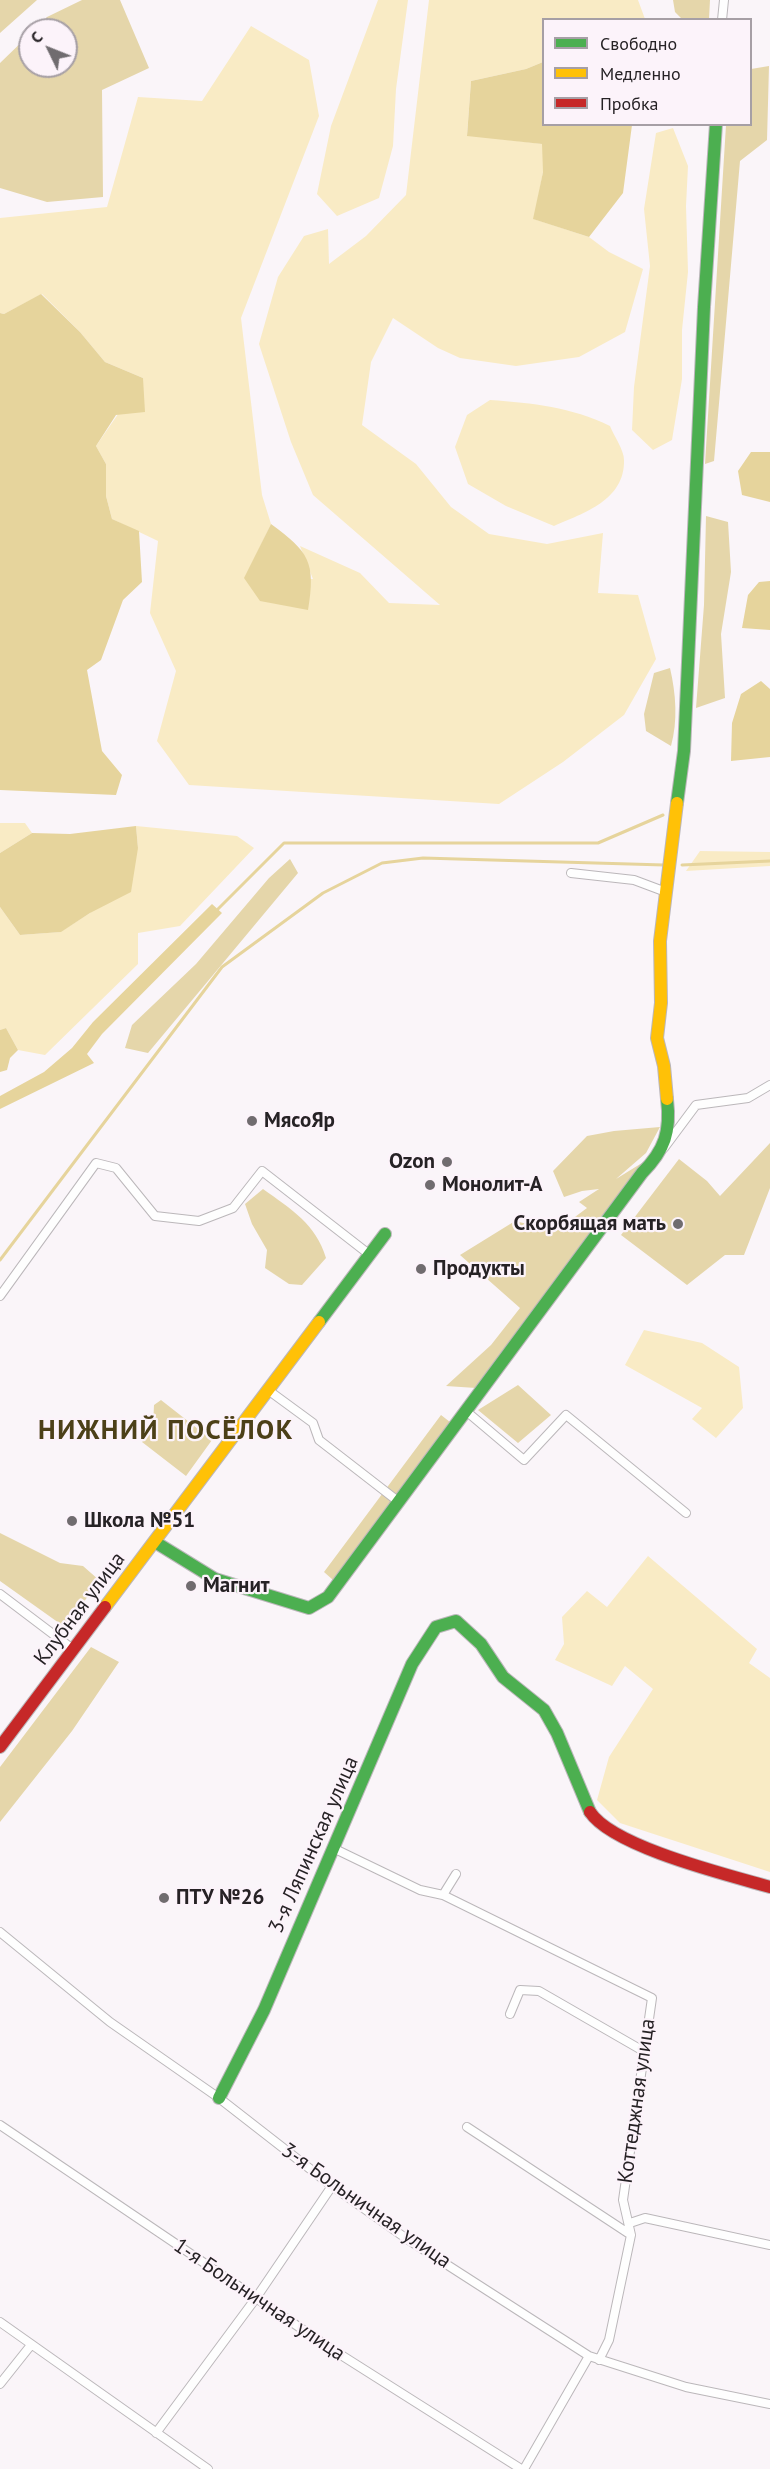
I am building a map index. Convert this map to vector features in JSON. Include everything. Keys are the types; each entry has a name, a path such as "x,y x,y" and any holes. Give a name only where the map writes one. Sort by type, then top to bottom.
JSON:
{"street":[{"path":"722,18 724,0"},
{"path":"655,1160 670,1125 664,1066 657,1038 661,1003 660,941 684,751 704,307 716,126"},
{"path":"571,873 634,880 666,892"},
{"path":"155,1542 215,1579 309,1608 328,1597 642,1173 655,1160 696,1105 748,1098 770,1085"},
{"path":"0,1296 96,1163 116,1168 155,1216 199,1221 234,1208 262,1171 369,1255"},
{"name":"Клубная улица","path":"0,1747 385,1234"},
{"path":"268,1390 313,1423 319,1440 399,1502"},
{"path":"466,1411 524,1460 566,1415 686,1513"},
{"path":"0,1594 74,1650"},
{"name":"3-я Ляпинская улица","path":"219,2098 264,2010 371,1765 412,1664 436,1627 456,1621 481,1644 503,1677 544,1710 591,1815 621,1837 706,1869 770,1887"},
{"path":"333,1848 420,1890 443,1895 456,1874"},
{"name":"Коттеджная улица","path":"443,1895 652,1998 623,2200 631,2235 609,2340 599,2360"},
{"name":"3-я Больничная улица","path":"0,1932 110,2022 219,2098 332,2186 407,2239 589,2356 686,2387 770,2404"},
{"path":"510,2014 520,1989 539,1991 645,2052"},
{"name":"1-я Больничная улица","path":"0,2125 256,2298 523,2469"},
{"path":"466,2127 631,2235"},
{"path":"156,2433 256,2298 332,2186"},
{"path":"630,2223 645,2218 770,2245"},
{"path":"0,2322 208,2469"},
{"path":"0,2384 31,2345"},
{"path":"523,2469 589,2356"}],"shaded area":[{"path":"0,0 37,0 0,33"},
{"path":"82,0 120,0 149,68 102,90 103,197 47,202 0,188 0,63 18,46 18,78 78,78 78,18 47,17"},
{"path":"378,0 408,0 396,89 393,146 379,198 337,216 317,194 331,126"},
{"path":"429,0 638,0 645,18 542,18 542,62 526,69 471,81 467,135 543,144 543,172 534,219 589,237 609,252 643,269 625,332 579,357 516,366 460,358 438,348 393,318 371,362 362,425 416,464 451,507 489,534 547,544 603,533 598,593 638,595 656,659 624,715 563,762 499,804 189,785 157,741 176,671 150,613 158,541 112,519 106,496 106,464 96,446 143,378 105,362 80,332 42,294 4,314 0,313 0,218 107,207 138,97 202,101 251,26 309,60 319,116 241,318 262,495 271,524 245,578 313,579 300,546 360,573 389,603 440,605 313,495 291,442 259,344 278,277 304,236 328,229 329,264 366,236 406,195"},
{"path":"673,0 710,0 709,18 681,18 675,12"},
{"path":"542,62 542,126 632,126 623,193 589,237 533,219 543,172 542,144 467,136 471,81 526,69"},
{"path":"769,66 767,140 740,161 714,461 705,464 726,126 752,126 752,69"},
{"path":"673,128 688,166 686,206 688,272 682,330 682,379 672,440 653,450 632,430 634,387 650,266 644,209 656,133"},
{"path":"41,294 80,332 105,362 143,378 145,412 116,415 96,446 106,464 106,496 112,519 139,531 142,582 123,600 101,660 87,670 102,751 122,775 116,795 0,790 0,313 4,314"},
{"path":"490,400 566,410 610,426 624,456 623,474 618,485 601,503 554,526 506,506 468,484 455,447 467,415"},
{"path":"751,452 770,452 770,502 742,495 738,471"},
{"path":"706,516 728,522 731,572 721,634 725,698 696,708 704,605"},
{"path":"271,524 294,542 307,559 311,580 308,610 260,601 244,578"},
{"path":"770,581 770,630 742,628 748,595 759,582"},
{"path":"670,668 675,707 675,727 671,746 646,731 644,714 654,673"},
{"path":"761,681 770,689 770,757 731,761 732,723 741,694"},
{"path":"0,823 25,823 32,833 0,853"},
{"path":"136,826 237,836 254,848 180,926 138,933 138,964 45,1055 18,1050 6,1028 0,1030 0,907 20,935 60,932 90,913 138,848"},
{"path":"136,826 138,848 131,892 90,913 61,932 20,935 0,907 0,853 32,833 70,834"},
{"path":"700,851 770,852 770,866 686,871"},
{"path":"290,859 298,873 148,1053 125,1048 132,1025 196,964 269,878"},
{"path":"212,904 222,913 102,1034 87,1054 94,1063 0,1109 0,1096 44,1072 72,1048 93,1022"},
{"path":"6,1028 18,1050 10,1058 7,1070 0,1072 0,1030"},
{"path":"660,1127 646,1153 616,1179 650,1158 476,1388 446,1386 491,1345 520,1308 460,1255 515,1221 556,1231 587,1208 579,1202 599,1189 582,1191 564,1197 553,1171 587,1136"},
{"path":"770,1143 770,1188 744,1255 725,1255 687,1285 621,1235 679,1159 707,1181 720,1196"},
{"path":"263,1189 301,1218 322,1246 326,1258 302,1285 289,1284 265,1268 267,1250 252,1224 245,1204"},
{"path":"644,1330 702,1343 739,1367 743,1408 716,1438 692,1419 702,1408 625,1365"},
{"path":"518,1385 551,1415 518,1443 478,1410"},
{"path":"161,1400 212,1440 186,1476 142,1442 153,1427 154,1405"},
{"path":"441,1415 450,1422 333,1580 324,1572"},
{"path":"0,1533 60,1563 83,1566 99,1580 66,1628 0,1581"},
{"path":"648,1556 757,1649 749,1663 770,1678 770,1872 620,1823 597,1800 609,1757 653,1689 625,1666 612,1686 555,1660 564,1644 562,1617 587,1591 607,1607"},
{"path":"91,1647 119,1662 72,1731 0,1822 0,1767"}],"waterway":[{"path":"216,911 284,843 598,843 663,815"},
{"path":"0,1260 222,967 323,893 382,863 423,858 664,865"},
{"path":"682,865 770,861"}],"traffic: fast":[{"path":"677,803 684,751 704,307 716,126"},
{"path":"155,1542 215,1579 309,1608 328,1597 650,1165 665,1139 668,1121 667,1099"},
{"path":"319,1322 385,1234"},
{"path":"219,2098 264,2010 412,1664 436,1627 456,1621 481,1644 503,1677 544,1710 557,1733 590,1812"}],"traffic: slow":[{"path":"667,1099 664,1066 657,1038 661,1003 660,941 677,803"},
{"path":"105,1607 319,1322"}],"traffic: jam":[{"path":"0,1747 105,1607"},
{"path":"590,1812 603,1825 646,1848 770,1887"}],"place":[{"name":"МясоЯр","path":"252,1121"},
{"name":"Ozon","path":"447,1162"},
{"name":"Монолит-А","path":"430,1185"},
{"name":"Скорбящая мать","path":"678,1224"},
{"name":"Продукты","path":"421,1269"},
{"name":"Школа №51","path":"72,1521"},
{"name":"Магнит","path":"191,1586"},
{"name":"ПТУ №26","path":"164,1898"}],"district":[{"name":"НИЖНИЙ ПОСЁЛОК","path":"166,1431"}]}
